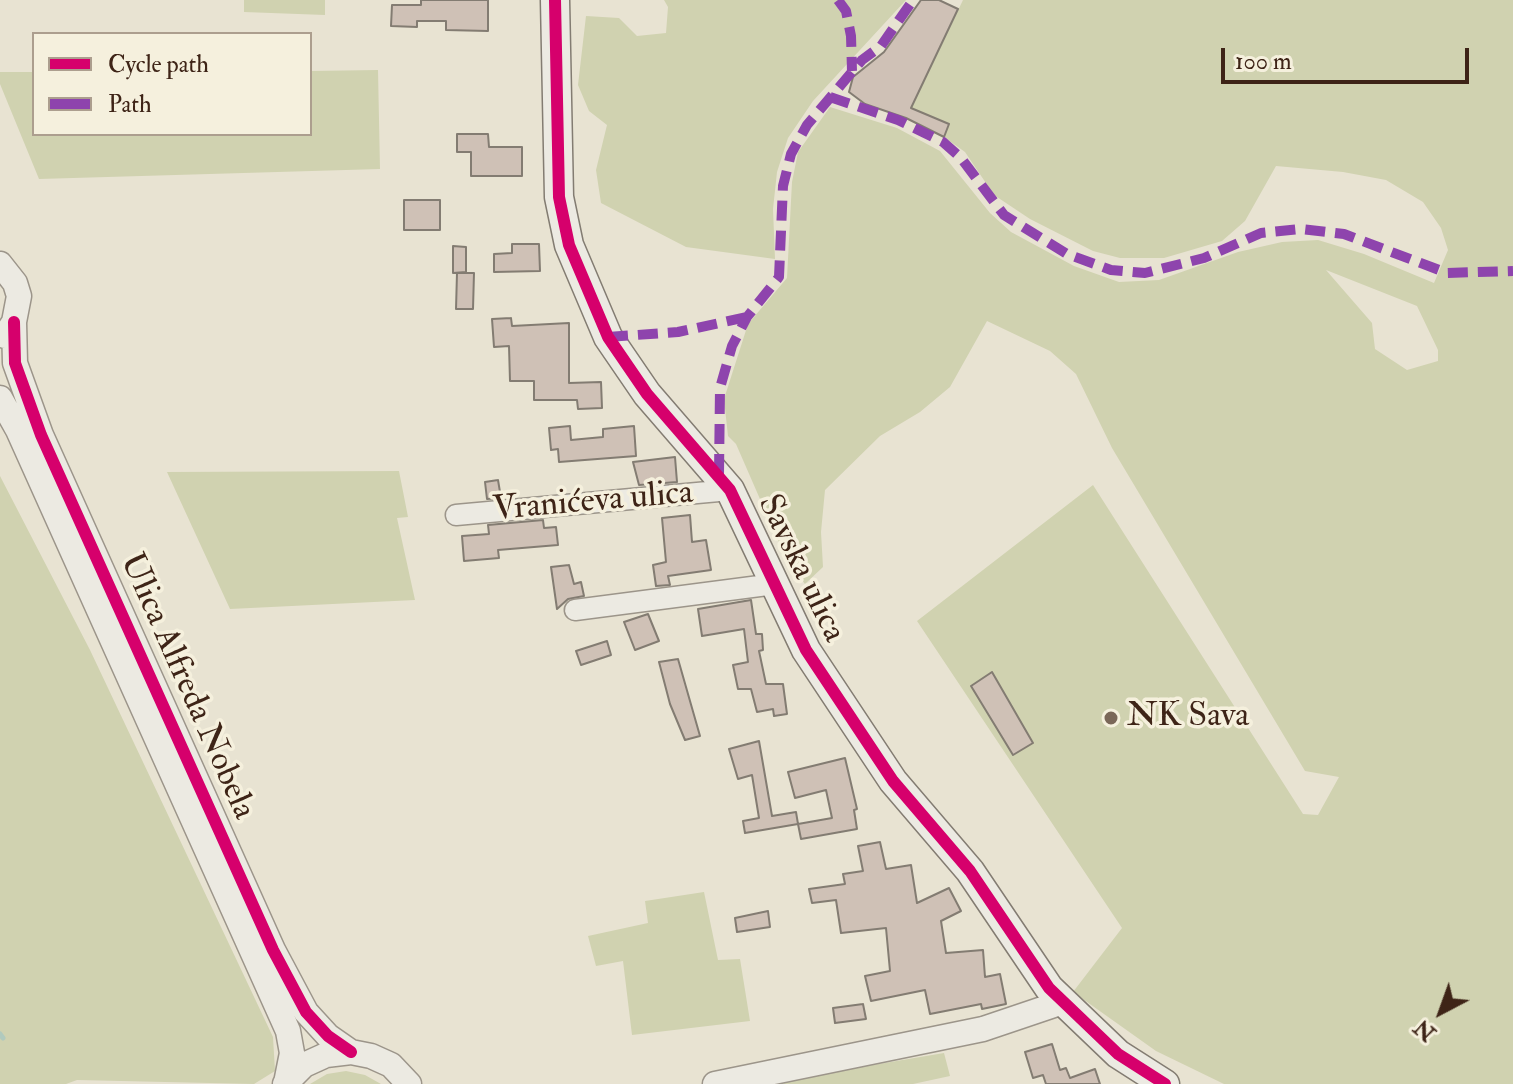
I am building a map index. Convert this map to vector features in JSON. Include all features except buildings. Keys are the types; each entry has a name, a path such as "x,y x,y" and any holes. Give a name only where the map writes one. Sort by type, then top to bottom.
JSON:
{"main road":[{"name":"Savska ulica","path":"555,0 556,170 564,229 579,274 603,327 628,371 730,490 806,650 861,736 970,871 1040,977 1118,1054 1165,1084"}],"street":[{"name":"Ulica Alfreda Nobela","path":"0,264 15,283 19,296 7,331 41,435 273,950 306,1012 328,1036 351,1052"},
{"name":"Ulica Alfreda Nobela","path":"0,398 18,430 288,1031 292,1053 285,1083"},
{"name":"Vranićeva ulica","path":"456,515 730,490"},
{"path":"575,610 775,584"},
{"path":"715,1084 983,1029 1063,1002"},
{"path":"285,1083 304,1065 326,1055 351,1052 391,1065 409,1084"}],"green space":[{"path":"244,0 325,0 325,15 244,12"},
{"path":"664,0 906,0 813,101 788,138 777,172 773,209 775,259 686,247 601,203 596,170 607,125 589,111 578,85 586,16 619,18 637,36 666,33 668,7"},
{"path":"963,0 1513,0 1513,1084 1224,1084 1156,1051 1073,992 1122,928 917,621 1093,485 1303,814 1318,815 1339,777 1305,771 1112,448 1076,374 1050,351 987,321 950,387 920,412 880,436 825,490 821,532 823,567 805,584 787,561 736,444 728,436 724,399 748,324 787,278 792,182 798,152 830,107 897,128 940,151 990,213 1011,232 1074,266 1119,282 1159,280 1238,252 1282,242 1318,240 1364,254 1434,283 1448,250 1441,228 1423,202 1386,180 1343,172 1276,166 1245,221 1222,241 1164,258 1120,258 1093,251 1030,219 994,195 965,152 944,137 949,124 911,108","holes":["1326,270 1417,306 1438,350 1438,361 1407,370 1375,349 1372,323"]},
{"path":"378,70 380,169 39,179 0,84 0,72 32,72 32,136 312,136 312,71"},
{"path":"399,471 408,517 397,518 415,600 230,609 167,472"},
{"path":"0,476 90,650 273,1037 275,1071 254,1084 77,1080 66,1084 0,1084"},
{"path":"704,892 718,960 740,959 750,1021 632,1035 623,961 596,966 588,936 648,923 645,901"},
{"path":"944,1053 950,1076 913,1084 760,1084"},
{"path":"346,1071 365,1075 381,1084 310,1084 327,1074"}],"waterway":[{"path":"0,1034 3,1038"}],"marked path":[{"path":"838,0 846,11 851,36 852,71"},
{"path":"719,474 720,388 732,346 747,317 779,277 783,186 791,154 807,125 862,60 881,46 913,0"},
{"path":"830,97 898,120 943,142 961,158 1004,215 1067,254 1111,270 1145,273 1204,258 1261,233 1301,229 1344,234 1447,273 1513,271"},
{"path":"608,337 678,332 747,317"}],"cycle path":[{"path":"555,0 559,197 569,245 608,337 647,394 730,490 806,650 893,781 970,871 1049,988 1118,1054 1165,1084"},
{"path":"14,322 15,363 41,435 273,950 306,1012 328,1036 351,1052"}],"place":[{"name":"NK Sava","path":"1111,718"}]}
